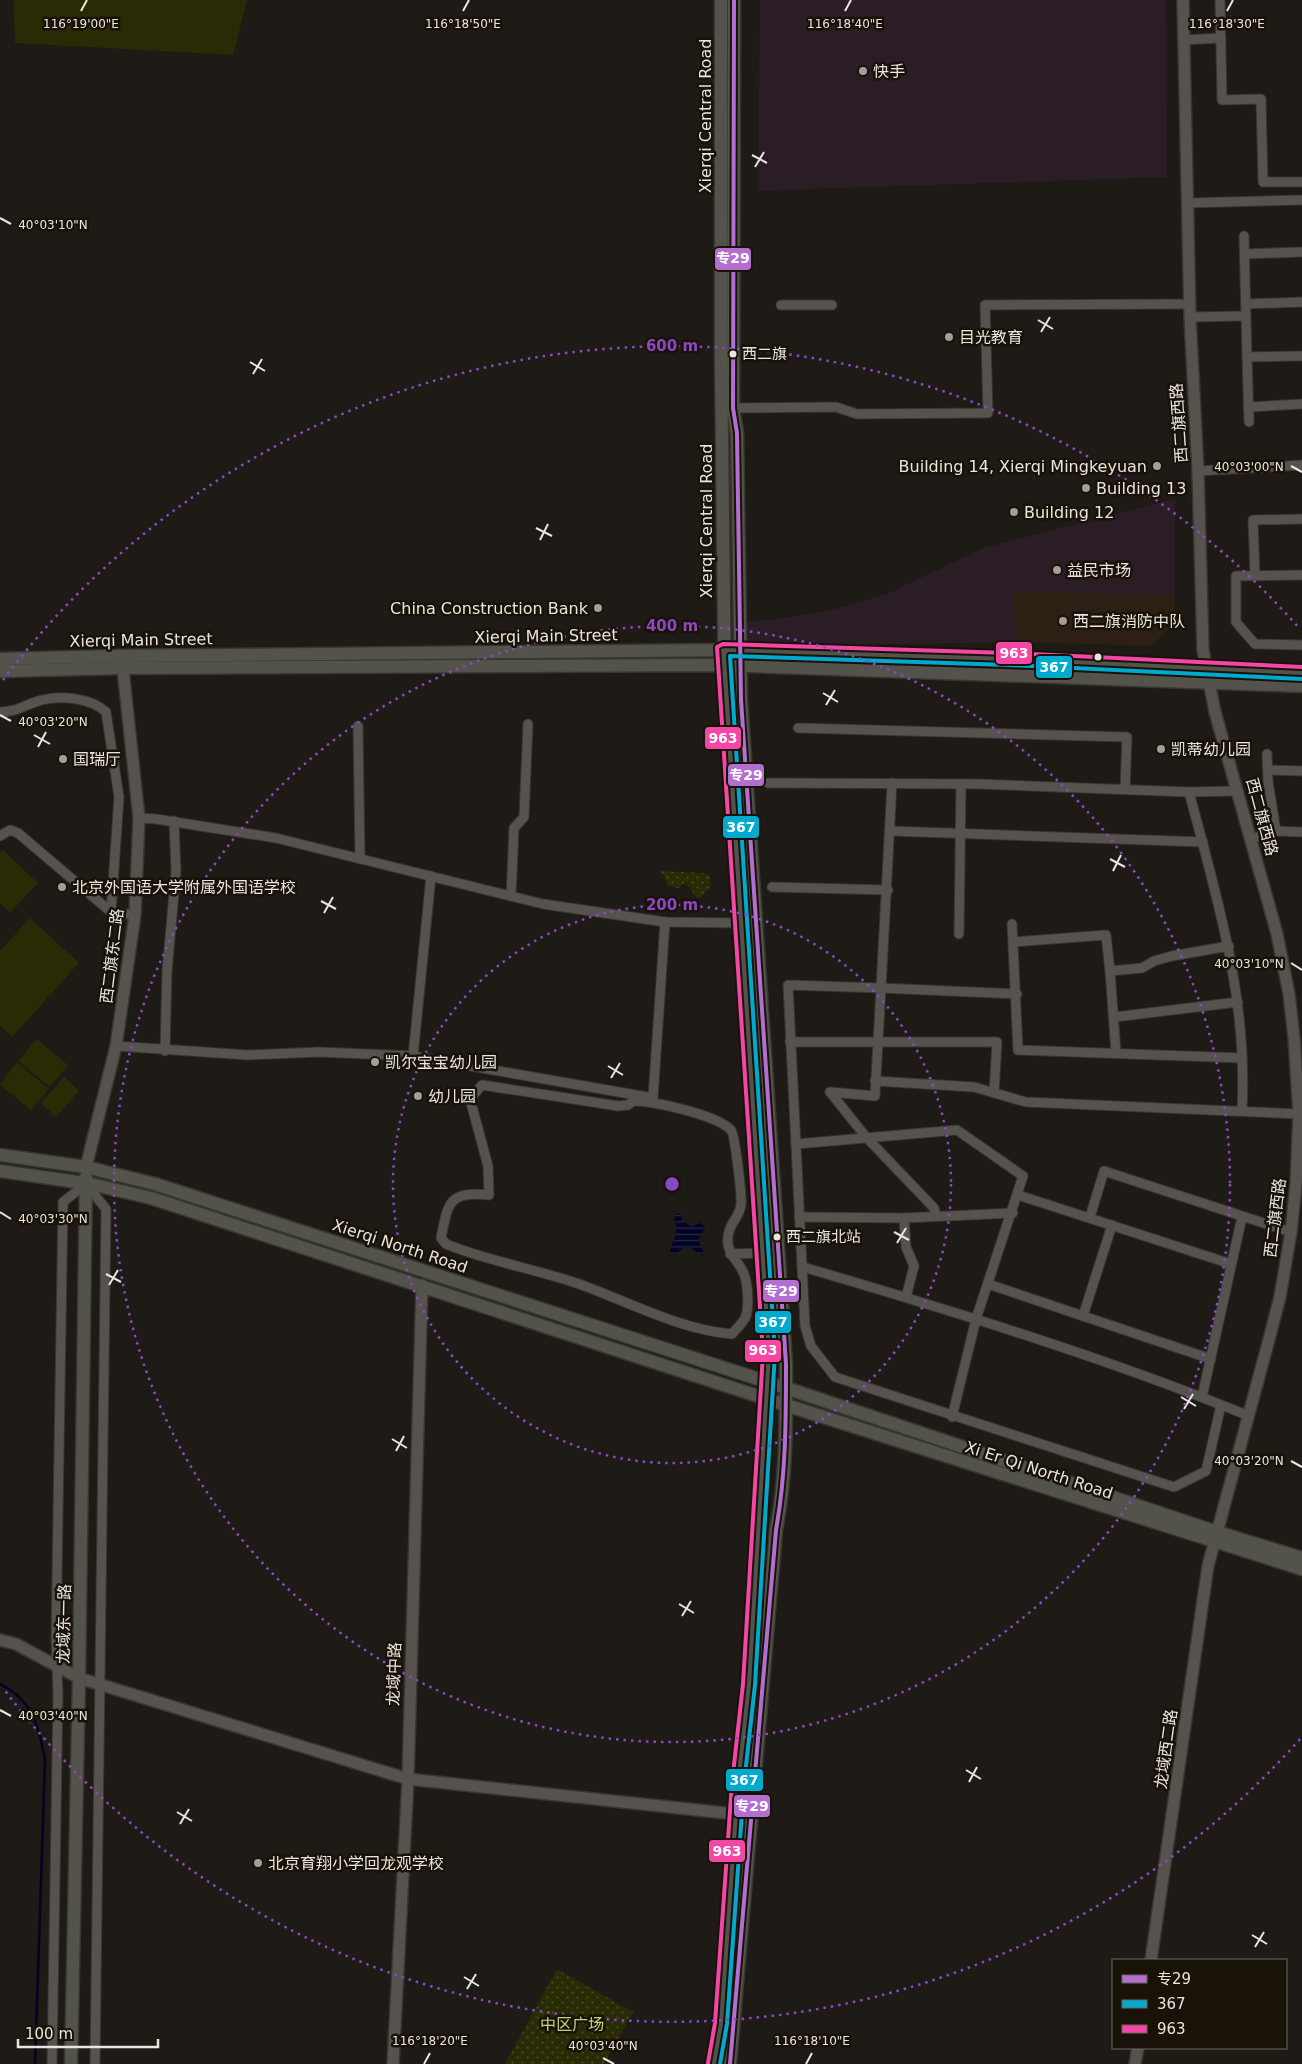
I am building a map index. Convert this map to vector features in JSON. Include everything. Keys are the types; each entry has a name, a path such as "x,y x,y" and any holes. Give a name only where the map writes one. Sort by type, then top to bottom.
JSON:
{"main road":[{"name":"Xierqi Central Road","path":"721,0 727,408 737,433 739,666 787,1406 782,1500 776,1530 730,2064"},
{"name":"Xierqi Central Road","path":"714,2064 720,2024 735,1814 749,1685 767,1399 768,1315 723,650 734,0"},
{"name":"Xierqi Main Street","path":"0,671 122,662 723,650 1019,659 1302,673"},
{"name":"Xierqi Main Street","path":"0,659 122,662 724,665 1302,686"},
{"name":"Xierqi North Road","path":"0,1155 86,1167 165,1187 786,1388"},
{"name":"龙域东一路","path":"71,2064 80,1678 86,1167"},
{"name":"Xierqi North Road","path":"0,1171 86,1184 151,1198 767,1399"},
{"name":"Xi Er Qi North Road","path":"786,1388 1216,1537 1302,1569"},
{"name":"Xi Er Qi North Road","path":"767,1399 1216,1537 1302,1558"}],"street":[{"name":"西二旗西路","path":"1183,0 1189,304 1198,471 1202,643 1208,682 1276,934 1288,994 1294,1038 1298,1114 1296,1184 1291,1232 1280,1298 1216,1537"},
{"path":"1220,0 1222,100 1261,99 1263,182 1302,182"},
{"path":"1183,40 1221,38"},
{"path":"1187,202 1302,200"},
{"path":"1244,236 1249,422"},
{"path":"1245,254 1302,252"},
{"path":"1246,304 1302,302"},
{"path":"727,408 836,407 857,414 988,413 984,305 1189,304"},
{"path":"781,305 832,305"},
{"path":"1190,317 1246,316"},
{"path":"1247,358 1302,356"},
{"path":"1248,406 1302,404"},
{"path":"1198,471 1302,465"},
{"path":"1255,575 1253,520 1302,519"},
{"path":"1302,575 1236,576 1236,622 1255,644 1302,645"},
{"name":"西二旗东二路","path":"86,1167 116,1046 135,915 139,818 122,662"},
{"path":"0,712 14,712 42,700 79,699 95,703 106,712 119,797 111,912"},
{"path":"511,896 514,828 524,817 528,724"},
{"path":"358,726 360,859"},
{"path":"798,728 1127,737 1126,788"},
{"path":"1267,754 1268,781 1276,831"},
{"path":"1269,770 1302,772"},
{"path":"768,783 961,784 1126,788 1189,792 1238,791"},
{"path":"892,784 888,890 875,1096 830,1092 866,1137 934,1208 936,1216"},
{"path":"959,934 961,784"},
{"path":"1189,792 1219,900 1229,946 1238,1002 1242,1058 1242,1110"},
{"path":"139,818 174,821 276,838 543,904 664,922 740,922"},
{"path":"165,1051 167,970 176,871 174,821"},
{"path":"0,836 10,830 18,833 111,912 135,915"},
{"path":"890,831 1203,842"},
{"path":"1250,839 1276,831 1302,833"},
{"path":"413,1056 431,876"},
{"path":"772,887 888,890"},
{"path":"116,1046 165,1051 248,1055 319,1052 413,1056 652,1098 664,922"},
{"path":"1012,924 1017,994 1018,1050 1242,1058"},
{"path":"1014,942 1106,934 1115,1017 1116,1053"},
{"path":"1110,971 1142,968 1154,960 1229,946"},
{"path":"1017,994 788,985 799,1217 808,1341 834,1377 952,1417 1174,1487 1206,1471 1221,1405"},
{"path":"1115,1017 1238,1002"},
{"path":"790,1042 997,1042 994,1093"},
{"path":"875,1081 974,1087 1026,1102 1242,1110 1298,1114"},
{"path":"482,1085 488,1085 618,1106 628,1105 634,1101 649,1102 720,1121 734,1135 741,1205 730,1224 728,1235 730,1254 744,1274 747,1292 746,1317 732,1334 718,1333 683,1322 579,1284 446,1244 441,1238 446,1213 453,1200 459,1195 489,1195 488,1166 470,1099 482,1085"},
{"path":"796,1144 957,1130 1023,1176 976,1320 952,1417"},
{"path":"1090,1218 1104,1171 1291,1232"},
{"path":"52,2064 58,1694 56,1620 64,1202 86,1184 106,1209 95,2064"},
{"path":"1018,1195 1231,1264"},
{"path":"799,1217 904,1218 1012,1213"},
{"path":"1202,1397 1242,1217"},
{"path":"904,1218 906,1247 914,1266 906,1298"},
{"path":"1083,1316 1112,1224"},
{"path":"730,1254 763,1253"},
{"path":"803,1267 976,1320 1202,1397 1249,1416"},
{"path":"988,1284 1211,1359"},
{"name":"龙域中路","path":"393,2064 408,1778 422,1285"},
{"name":"龙域西二路","path":"1151,1959 1208,1566 1216,1537"},
{"path":"0,1640 16,1644 80,1678 100,1685 408,1778 735,1814"},
{"path":"1135,2064 1138,2049"}],"shaded area":[{"path":"760,0 1166,0 1167,177 758,191"},
{"name":"益民市场","path":"1175,499 1175,595 1013,591 1017,642 866,645 746,643 744,622 786,618 839,608 887,594 983,548"},
{"name":"西二旗消防中队","path":"1012,591 1175,595 1174,623 1151,646 1017,642"}],"green space":[{"path":"14,0 247,0 233,55 15,43"},
{"path":"3,850 38,883 10,913 0,903 0,853"},
{"path":"661,871 704,873 710,875 711,886 700,898 694,896 691,888 684,883 679,888 668,886"},
{"path":"30,918 79,963 12,1037 0,1026 0,951"},
{"path":"37,1039 68,1065 50,1087 18,1061"},
{"path":"17,1062 49,1089 31,1110 0,1085"},
{"path":"64,1077 79,1091 56,1117 41,1103"},
{"name":"中区广场","path":"557,1969 633,2012 604,2064 505,2064"}],"water":[{"path":"677,1213 691,1227 700,1223 706,1227 698,1240 704,1252 702,1256 691,1248 683,1248 674,1255 670,1253 676,1233 674,1220"}],"waterway":[{"path":"0,1684 20,1698 33,1716 45,1760 35,2064"}],"transit line":[{"name":"专29","path":"730,2064 776,1530 784,1468 786,1385 741,700 737,433 733,408 734,0"},
{"name":"963","path":"708,2063 715,2023 732,1783 743,1684 763,1353 717,647 723,644 1009,653 1302,667"},
{"name":"367","path":"720,2064 727,2024 744,1784 755,1685 775,1353 730,656 1009,665 1302,679"}],"place":[{"name":"快手","path":"863,71"},
{"name":"目光教育","path":"949,337"},
{"name":"西二旗","path":"733,354"},
{"name":"Building 14, Xierqi Mingkeyuan","path":"1157,466"},
{"name":"Building 13","path":"1086,488"},
{"name":"Building 12","path":"1014,512"},
{"name":"益民市场","path":"1057,570"},
{"name":"China Construction Bank","path":"598,608"},
{"name":"西二旗消防中队","path":"1063,621"},
{"name":"凯蒂幼儿园","path":"1161,749"},
{"name":"国瑞厅","path":"63,759"},
{"name":"北京外国语大学附属外国语学校","path":"62,887"},
{"name":"凯尔宝宝幼儿园","path":"375,1062"},
{"name":"幼儿园","path":"418,1096"},
{"name":"西二旗北站","path":"777,1237"},
{"name":"北京育翔小学回龙观学校","path":"258,1863"}]}
